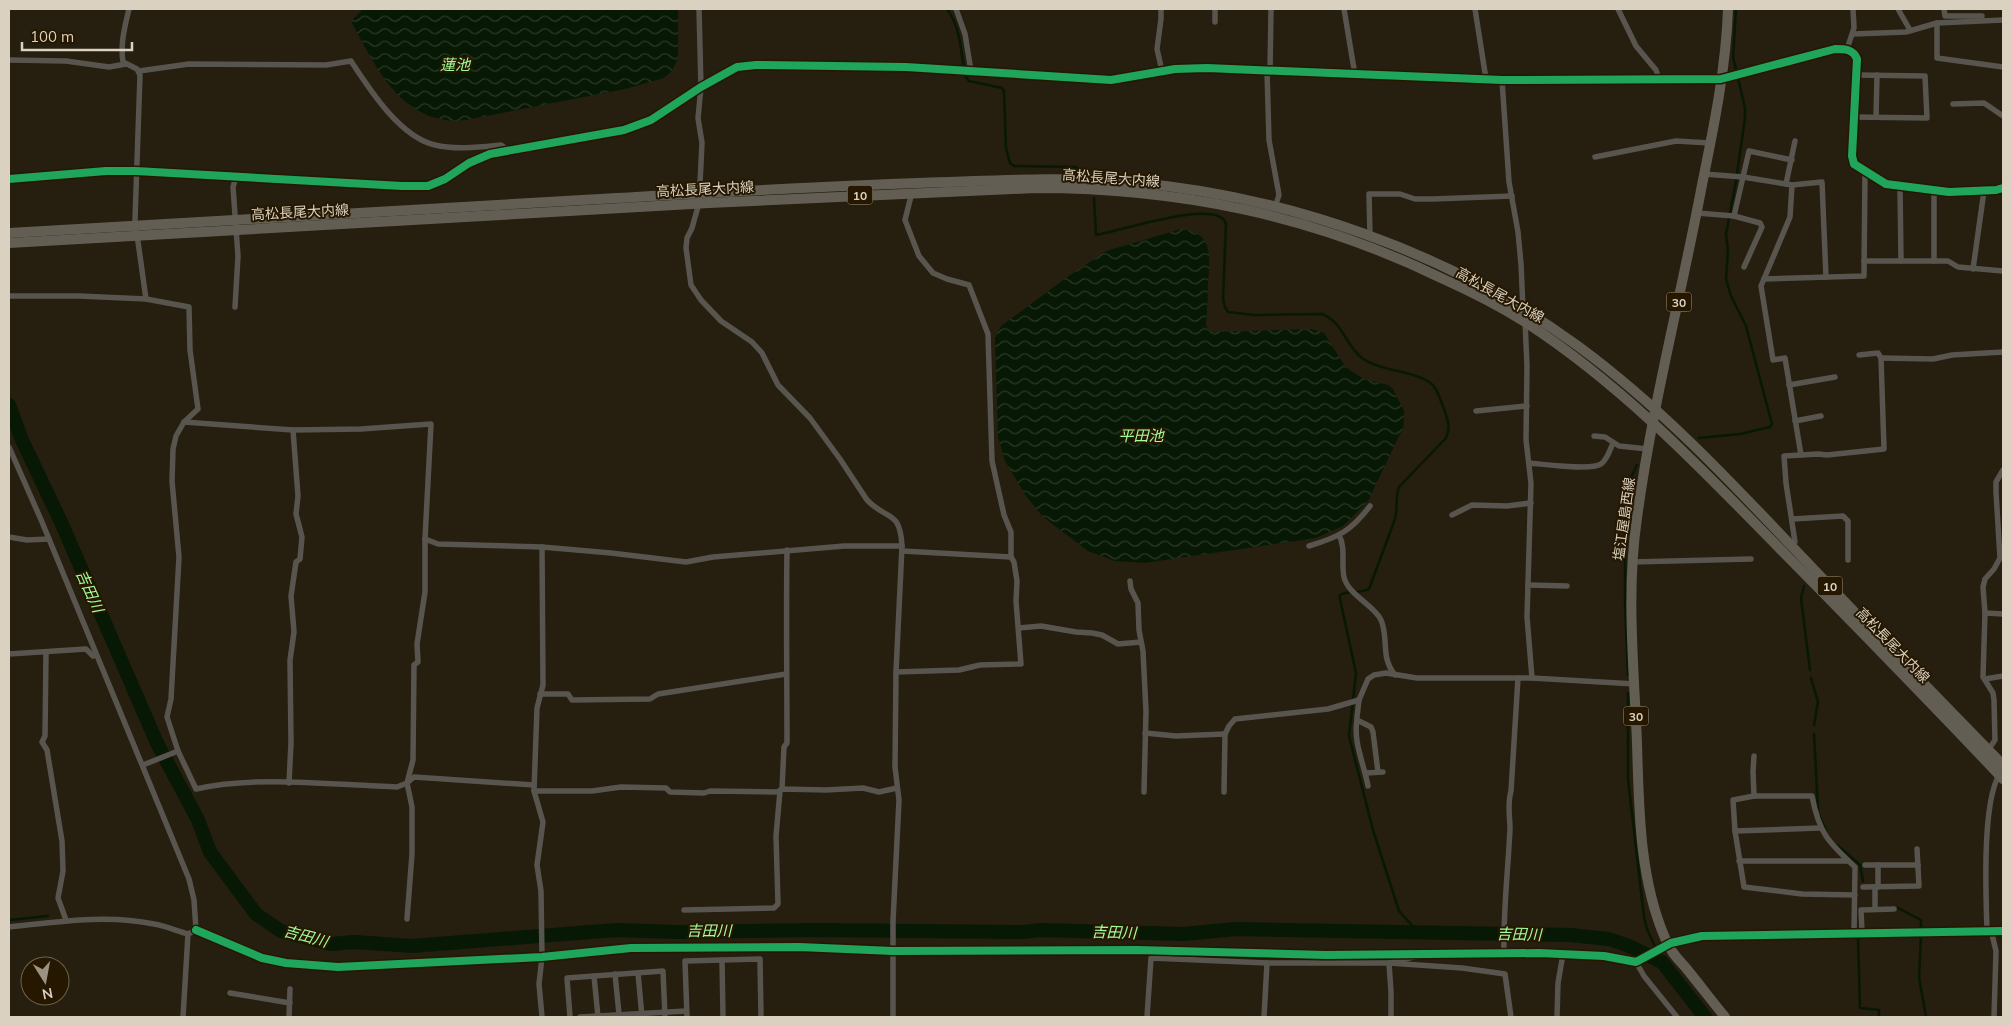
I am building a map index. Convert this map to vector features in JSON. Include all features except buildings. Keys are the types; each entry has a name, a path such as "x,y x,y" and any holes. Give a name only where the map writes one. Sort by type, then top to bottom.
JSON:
{"main road":[{"name":"塩江屋島西線","path":"1725,1017 1665,946 1652,902 1645,855 1638,780 1631,596 1632,562 1637,518 1648,449 1710,143 1721,79 1728,9"},
{"name":"高松長尾大内線","path":"9,243 136,231 699,198 921,182 1083,179 1131,182 1192,190 1275,206 1370,236 1418,255 1523,310 1577,345 1656,408 1791,546 2002,772"},
{"name":"高松長尾大内線","path":"699,198 913,189 1084,188 1183,198 1248,209 1304,223 1406,260 1475,294 1525,322 1573,356 1653,423 1986,754"},
{"name":"高松長尾大内線","path":"9,233 136,231"}],"street":[{"path":"126,64 123,62 122,40 129,9"},
{"path":"699,9 701,87 698,118 702,143 699,198 692,228 687,238 686,248 691,284 694,292 721,322 752,342 762,353 778,385 810,418 867,500 898,522 902,549 894,767 899,800 893,921 893,1017"},
{"path":"956,9 965,34 971,71"},
{"path":"1161,9 1157,49 1162,71"},
{"path":"1215,22 1216,9"},
{"path":"1271,9 1269,140 1279,195 1275,206"},
{"path":"1344,9 1355,75"},
{"path":"1475,9 1486,80"},
{"path":"1618,9 1636,46 1656,70 1659,79"},
{"path":"1847,49 1853,34 1853,9"},
{"path":"1898,9 1910,30"},
{"path":"1944,9 1945,16 2003,20"},
{"path":"1982,9 1982,18"},
{"path":"1853,34 1906,32 1937,23 1982,18"},
{"path":"1937,23 1937,58 2003,67"},
{"path":"9,179 106,171 136,171 428,186 445,179 470,163 490,154 624,130 651,120 701,87 738,67 906,67 1111,80 1162,71 1207,68 1486,80 1721,79 1835,49 1847,49 1855,54 1857,59 1852,156 1854,164 1886,184 1934,191 1984,191 2003,188"},
{"path":"9,60 66,61 109,67 126,64 139,71 141,80 136,171 136,231 146,299"},
{"path":"139,71 189,64 326,65 351,61 370,91 407,131 425,142 447,147 501,145 508,150"},
{"path":"1854,117 1927,118 1925,76 1856,75"},
{"path":"1876,75 1876,117"},
{"path":"1502,80 1506,146 1521,256 1525,322 1526,440 1531,503 1527,616 1532,678"},
{"path":"1953,104 1984,103 2003,116"},
{"path":"1595,157 1676,141 1710,143"},
{"path":"1795,142 1789,185 1790,217 1761,286 1773,360 1785,358 1801,455"},
{"path":"1730,216 1749,151 1792,160"},
{"path":"1764,279 1864,276 1865,171"},
{"path":"1704,174 1742,177 1789,185 1822,182 1826,277"},
{"path":"235,307 238,256 233,187 236,176"},
{"path":"1900,186 1901,262"},
{"path":"896,672 958,670 980,665 1021,664 1016,601 1017,581 1014,562 1011,557 1011,532 1004,515 992,461 986,327 969,285 933,273 919,256 906,220 913,189"},
{"path":"1934,191 1934,261"},
{"path":"1974,269 1984,191"},
{"path":"1370,236 1369,194 1400,194 1415,199 1433,200 1512,196"},
{"path":"1697,213 1730,216 1760,223 1762,227 1744,267"},
{"path":"1864,261 1948,262 1958,267 2003,271"},
{"path":"9,296 78,296 146,299 189,307 190,350 198,409 184,422 176,436 173,450 172,481 180,557 171,698 167,717 178,751 196,789 222,783 289,783 397,787 407,783 414,777 534,788 592,791 621,786 666,788 670,792 678,793 777,792 781,790 863,788 879,792 898,788"},
{"path":"1881,358 1933,359 1952,355 2003,352"},
{"path":"1791,546 1795,542 1784,456 1827,456 1884,449 1881,358 1878,353 1859,355"},
{"path":"1789,385 1835,378"},
{"path":"1476,411 1527,406"},
{"path":"1795,421 1822,416"},
{"path":"184,422 293,430 361,429 431,424 425,540 425,592 417,644 418,662 414,664 413,760 407,783 412,807 412,854 407,918"},
{"path":"289,783 291,743 290,660 294,632 291,596 296,562 300,559 302,537 296,514 298,496 293,430"},
{"path":"1594,436 1605,437 1619,446 1648,449"},
{"path":"1529,463 1598,466 1604,462 1613,443"},
{"path":"9,447 12,462 49,539 189,879 194,900 196,930"},
{"path":"1986,754 1994,740 1994,700 1993,693 1985,679 1983,587 1985,579 1994,569 2000,558 2001,522 1996,498 1996,482 2003,470"},
{"path":"1996,498 2003,499"},
{"path":"1452,514 1472,504 1507,506 1531,503"},
{"path":"1309,546 1340,535 1356,524 1370,506"},
{"path":"1792,519 1843,516 1848,521 1848,560"},
{"path":"1340,535 1344,577 1348,587 1381,619 1388,666 1395,675"},
{"path":"9,537 27,540 49,539"},
{"path":"425,540 438,544 542,547 686,562 712,557 844,546 1011,557"},
{"path":"542,547 543,685 537,708 534,788 543,822 537,865 540,891 542,957 539,984 542,1017"},
{"path":"684,910 774,908 778,904 776,836 784,748 787,743 788,708 786,674 787,550"},
{"path":"1632,562 1751,559"},
{"path":"1130,581 1131,589 1138,603 1144,670 1144,792"},
{"path":"1528,585 1567,586"},
{"path":"1985,613 2003,614"},
{"path":"1019,628 1041,626 1092,633 1102,635 1118,644 1141,642"},
{"path":"9,654 86,649 98,660"},
{"path":"46,653 45,736 42,742 46,750 62,841 63,871 58,898 66,920"},
{"path":"1368,786 1355,731 1357,720 1356,701 1368,679 1374,675 1386,673 1417,678 1532,678 1635,684"},
{"path":"540,694 568,694 572,700 650,699 658,694 786,674"},
{"path":"1985,679 2003,676"},
{"path":"1504,950 1510,827 1508,801 1512,791 1518,678"},
{"path":"1224,792 1225,734 1235,719 1328,709 1356,701"},
{"path":"1357,720 1371,727 1381,772 1366,773"},
{"path":"1145,733 1176,736 1225,734"},
{"path":"143,765 178,751"},
{"path":"1754,756 1754,796"},
{"path":"1994,1017 1996,950 1989,930 1986,852 1993,790 2002,772"},
{"path":"1854,933 1855,895 1855,867 1826,839 1820,828 1812,796 1754,796 1732,800 1744,887 1802,894 1855,895"},
{"path":"1735,831 1820,828"},
{"path":"1863,887 1919,886 1917,849"},
{"path":"1739,861 1848,861"},
{"path":"1865,865 1918,865"},
{"path":"1875,909 1878,865"},
{"path":"1862,932 1861,910 1894,909"},
{"path":"9,927 66,920 135,921 156,924 188,934 196,930 262,958 308,966 358,966 542,957 631,948 799,947 1137,950 1326,955 1504,950 1604,956 1638,962 1665,946 1692,938 1708,936 2003,931"},
{"path":"183,1017 188,934"},
{"path":"1389,963 1436,952"},
{"path":"1557,1017 1558,983 1562,954"},
{"path":"1147,1017 1151,958 1267,963 1389,963 1462,968 1505,974 1511,1017"},
{"path":"580,1017 619,1014 686,1014 685,961 760,959 761,1017"},
{"path":"722,960 723,1017"},
{"path":"1638,962 1644,976 1677,1017"},
{"path":"1264,1017 1267,963"},
{"path":"1389,963 1391,1017"},
{"path":"570,1017 567,978 663,971 665,1014"},
{"path":"638,972 642,1015"},
{"path":"615,974 619,1014"},
{"path":"594,976 598,1016"},
{"path":"289,1017 290,989"},
{"path":"230,993 290,1003"}],"water":[{"name":"蓮池","path":"363,9 678,9 678,59 671,72 664,78 625,89 466,120 444,120 425,114 409,104 394,91 382,75 351,21"},
{"name":"平田池","path":"1181,229 1192,231 1199,235 1205,241 1208,248 1206,325 1209,331 1311,329 1324,333 1345,366 1364,379 1388,385 1393,389 1404,411 1403,428 1368,501 1343,526 1316,538 1144,563 1115,561 1088,551 1043,517 1026,496 1005,461 998,437 995,338 1001,326 1106,251"}],"waterway":[{"path":"947,9 958,33 966,77 969,81 1002,88 1004,91 1006,148 1010,163 1014,166 1076,167 1079,170"},
{"path":"1699,438 1740,434 1770,427 1772,424 1746,326 1731,296 1726,279 1728,251 1726,234 1745,118 1745,108 1733,57 1736,9"},
{"path":"1094,198 1096,235 1166,218 1205,214 1219,217 1226,224 1223,299 1228,312 1254,315 1322,314 1335,322 1356,353 1362,358 1370,363 1422,378 1430,382 1438,393 1448,424 1446,438 1399,487 1395,519 1369,589 1340,595 1356,673 1349,736 1373,830 1399,911 1419,933"},
{"name":"吉田川","path":"9,405 22,440 61,522 157,743 198,820 210,852 256,914 281,931 331,944 355,942 412,946 616,930 677,932 816,930 1023,932 1041,930 1184,934 1235,929 1570,935 1609,939 1629,946 1662,962 1705,1017"},
{"path":"1628,675 1625,601 1625,490 1637,465"},
{"path":"1804,586 1801,598 1810,670"},
{"path":"1811,678 1818,702 1814,725"},
{"path":"1628,693 1628,779 1644,917 1647,929 1662,962"},
{"path":"1814,734 1818,810"},
{"path":"1819,815 1826,831"},
{"path":"1837,845 1860,865 1863,881"},
{"path":"1898,908 1921,920 1921,927"},
{"path":"9,920 48,916"},
{"path":"1857,936 1860,1008 1879,1010 1879,1017"},
{"path":"1921,937 1919,977 1926,1017"}],"cycle path":[{"path":"9,179 106,171 136,171 428,186 445,179 469,163 490,154 624,130 651,120 701,87 737,67 756,65 906,67 1111,80 1175,69 1207,68 1502,80 1721,79 1835,49 1851,51 1857,59 1852,156 1854,164 1886,184 1949,192 2003,188"},
{"path":"196,930 262,958 286,963 338,967 542,957 631,948 799,947 893,951 1137,950 1326,955 1539,953 1604,956 1636,962 1671,943 1702,936 2003,931"}]}
